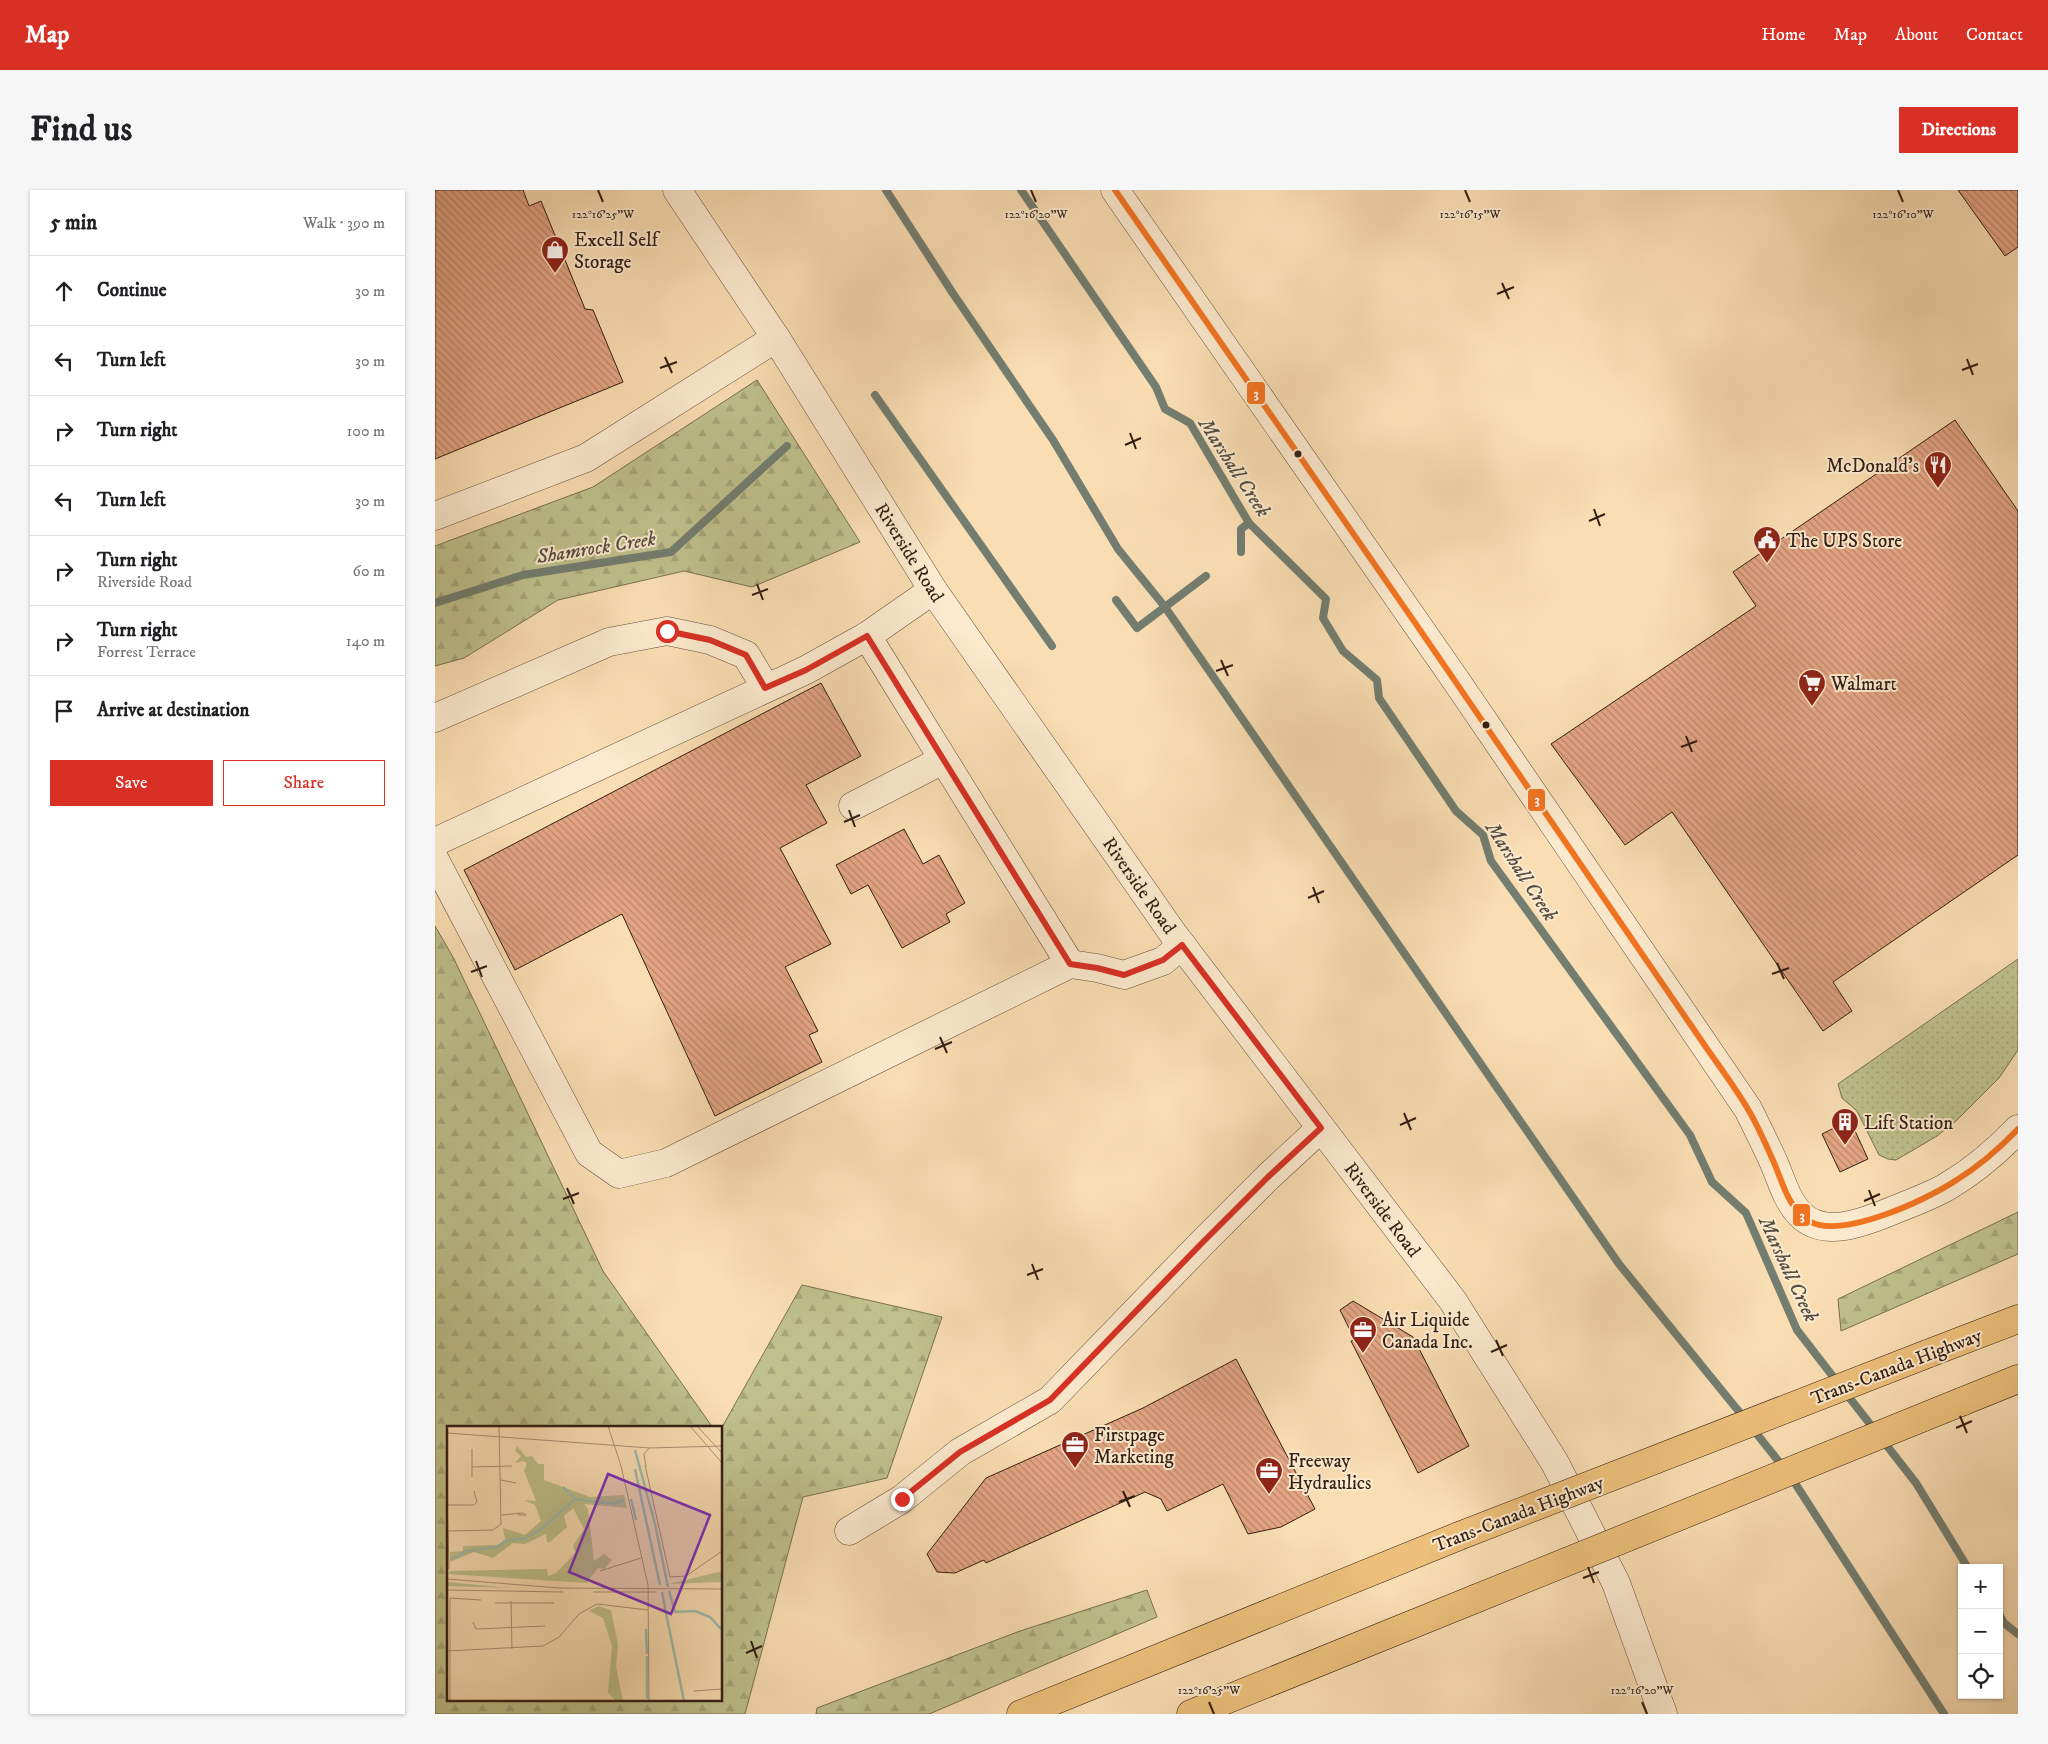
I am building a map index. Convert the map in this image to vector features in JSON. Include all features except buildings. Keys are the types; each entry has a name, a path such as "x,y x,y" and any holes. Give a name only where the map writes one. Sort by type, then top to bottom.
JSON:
{"highway":[{"name":"Trans-Canada Highway","path":"1021,1714 1459,1536 1969,1338 2018,1317"},
{"path":"1191,1714 2018,1380"}],"street":[{"name":"Riverside Road","path":"677,190 776,338 933,590 1182,945 1453,1301 1555,1463 1616,1583 1663,1714"},
{"path":"1115,190 1457,682 1748,1109 1762,1134 1788,1195 1800,1214 1811,1222 1826,1226 1863,1223 1946,1187 1970,1171 2018,1128"},
{"path":"435,516 586,458 776,338"},
{"path":"435,842 806,670 867,636 933,590"},
{"path":"435,718 609,642 667,631 710,640 746,655 765,688"},
{"path":"867,636 1070,964"},
{"path":"853,806 943,760"},
{"path":"435,860 589,1153 619,1174 666,1163 1070,964 1124,975 1163,960 1182,945"},
{"path":"849,1531 902,1499 960,1452 1050,1400 1201,1244 1268,1177 1321,1128"}],"green space":[{"path":"757,380 860,542 752,587 684,571 558,600 464,658 435,666 435,546 593,487"},
{"path":"435,926 454,959 603,1271 712,1426 447,1426 447,1702 723,1702 723,1426 802,1285 942,1317 887,1478 803,1497 745,1714 435,1714"},
{"path":"2018,959 2018,1050 1999,1078 1956,1121 1937,1136 1896,1160 1879,1155 1857,1111 1842,1098 1838,1084"},
{"path":"2018,1212 2018,1254 1841,1331 1838,1299"},
{"path":"1147,1590 1157,1617 929,1714 816,1714 817,1708 1020,1631"}],"waterway":[{"path":"886,190 952,292 1053,440 1118,549 1165,607 1619,1264 1745,1419"},
{"name":"Marshall Creek","path":"1021,190 1156,387 1165,409 1190,423 1249,523 1326,599 1323,618 1343,651 1377,680 1379,698 1456,811 1483,835 1491,861 1690,1135 1712,1182 1746,1213 1797,1330 1838,1383"},
{"path":"875,395 1052,646"},
{"name":"Shamrock Creek","path":"435,603 523,575 671,552 787,446"},
{"path":"1241,552 1241,529 1249,523"},
{"path":"1116,600 1137,628 1206,576"},
{"name":"Marshall Creek","path":"1845,1392 1916,1483 1966,1564"},
{"path":"1752,1428 1784,1468"},
{"path":"1791,1477 1944,1714"},
{"name":"Marshall Creek","path":"2003,1621 2018,1634"}],"transit line":[{"name":"3","path":"1115,190 1737,1092 1760,1131 1796,1210 1809,1221 1823,1226 1862,1222 1883,1215 1924,1198 1964,1176 2018,1129"}],"place":[{"name":"Excell Self Storage","path":"555,274"},
{"name":"McDonald's","path":"1938,489"},
{"name":"The UPS Store","path":"1767,564"},
{"name":"Walmart","path":"1812,707"},
{"name":"Lift Station","path":"1845,1146"},
{"name":"Air Liquide Canada Inc.","path":"1363,1354"},
{"name":"Firstpage Marketing","path":"1075,1469"},
{"name":"Freeway Hydraulics","path":"1269,1495"}],"route":[{"path":"667,631 710,640 746,655 765,688 806,670 867,636 1070,964 1124,975 1163,960 1182,945 1321,1128 1268,1177 1201,1244 1050,1400 960,1452 902,1499"}]}
